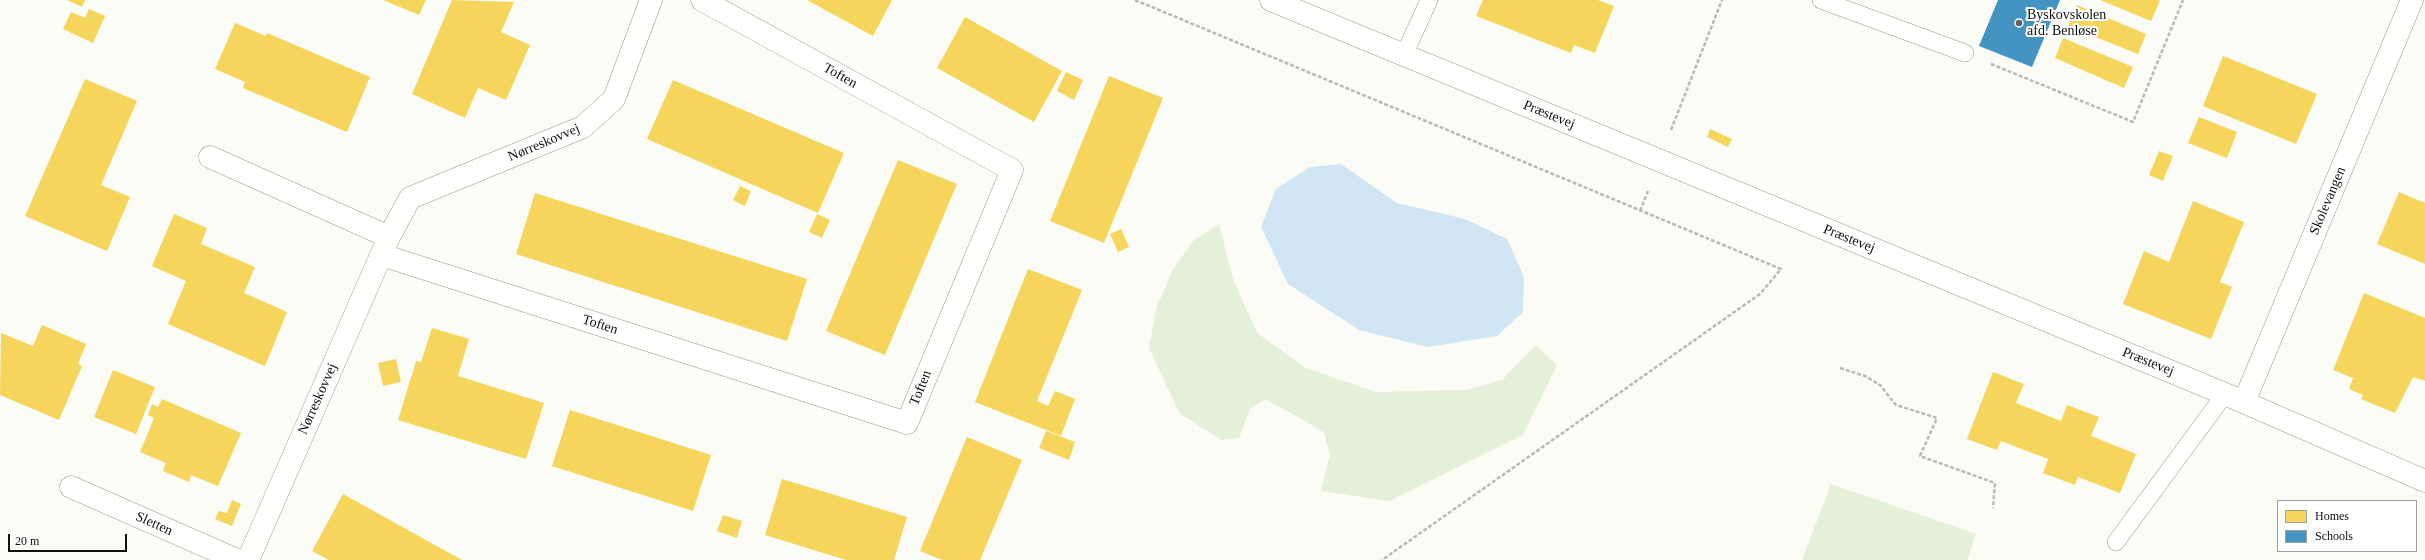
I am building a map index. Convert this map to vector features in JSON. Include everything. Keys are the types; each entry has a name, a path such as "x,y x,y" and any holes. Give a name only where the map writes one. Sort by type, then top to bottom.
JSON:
{"street":[{"name":"Nørreskovvej","path":"248,560 385,246 410,198 583,127 614,99 651,0"},
{"name":"Toften","path":"385,246 907,423 1012,170 702,0"},
{"name":"Præstevej","path":"1271,0 2234,398 2425,481"},
{"name":"Skolevangen","path":"2234,398 2412,0"},
{"path":"210,157 385,246"},
{"name":"Sletten","path":"71,487 238,560"}],"lane":[{"path":"1404,55 1429,0"},
{"path":"1820,0 1965,53"},
{"path":"2116,542 2234,398"}],"path":[{"path":"1135,0 1781,269 1760,294 1382,560"},
{"path":"1640,211 1722,0"},
{"path":"1965,53 2133,122 2183,0"},
{"path":"1840,368 1865,376 1880,385 1896,405 1937,418 1920,456 1994,483 1993,508"}],"green space":[{"path":"1219,224 1233,279 1257,333 1306,368 1376,392 1467,390 1502,380 1536,345 1557,365 1523,435 1389,501 1321,491 1330,455 1324,432 1266,399 1250,409 1239,438 1222,440 1180,414 1149,348 1156,309 1173,269 1193,241"},
{"path":"1831,484 1976,534 1967,560 1802,560"}],"water":[{"path":"1341,164 1397,203 1465,219 1507,239 1524,277 1523,312 1497,336 1428,347 1359,330 1288,284 1261,227 1276,189 1310,167"}],"building: Homes":[{"path":"67,0 85,0 82,7"},
{"path":"383,0 426,0 419,15"},
{"path":"452,0 514,2 501,32 530,45 506,100 478,88 465,118 412,94"},
{"path":"807,0 892,0 873,36"},
{"path":"1483,0 1598,0 1614,6 1595,53 1574,45 1571,53 1476,16"},
{"path":"2100,0 2158,0 2160,1 2151,21"},
{"path":"2077,5 2146,34 2138,54 2068,26"},
{"path":"89,9 105,16 93,43 63,29 71,12 85,18"},
{"path":"965,17 1062,71 1034,122 937,68"},
{"path":"235,23 266,36 267,33 370,77 347,132 243,88 245,82 215,69"},
{"path":"2063,38 2133,67 2124,88 2055,58"},
{"path":"2223,56 2317,94 2296,144 2203,106"},
{"path":"1066,72 1083,80 1074,100 1057,91"},
{"path":"1109,76 1163,98 1104,243 1050,221"},
{"path":"85,79 137,101 101,185 130,197 107,251 25,216"},
{"path":"673,80 844,153 818,213 647,139"},
{"path":"2199,117 2237,132 2227,158 2188,143"},
{"path":"1710,129 1732,139 1728,147 1707,137"},
{"path":"2159,151 2173,156 2163,181 2149,175"},
{"path":"898,160 957,184 885,355 826,331"},
{"path":"740,186 751,191 745,206 733,200"},
{"path":"2399,192 2425,203 2425,264 2377,244"},
{"path":"535,193 807,279 787,341 516,254"},
{"path":"2193,201 2244,222 2220,282 2232,287 2211,339 2123,304 2144,251 2169,262"},
{"path":"174,214 207,228 201,244 255,267 244,293 287,312 265,366 168,324 186,281 152,266"},
{"path":"817,214 830,220 822,238 809,232"},
{"path":"1121,229 1129,247 1118,252 1110,234"},
{"path":"1028,269 1082,290 1037,401 1048,406 1055,391 1075,399 1061,436 975,402"},
{"path":"2364,293 2425,318 2425,381 2413,377 2395,413 2361,399 2363,395 2349,389 2353,378 2333,370"},
{"path":"42,325 86,344 78,364 82,366 59,420 0,395 1,333 33,346"},
{"path":"432,328 469,339 458,376 544,403 526,459 398,420 416,361 421,362"},
{"path":"396,359 401,382 383,386 378,363"},
{"path":"113,370 155,387 136,434 94,417"},
{"path":"1993,372 2024,384 2016,403 2061,421 2067,405 2099,417 2091,436 2136,454 2120,493 2078,477 2075,485 2043,473 2048,459 2001,441 1997,450 1967,439"},
{"path":"162,399 241,433 218,486 191,475 189,482 163,471 166,463 140,452 154,418 148,415 152,404 158,407"},
{"path":"570,410 711,455 693,511 552,466"},
{"path":"1046,431 1075,442 1069,460 1039,448"},
{"path":"967,437 1022,460 980,560 942,560 920,551"},
{"path":"782,479 907,517 894,560 846,560 765,535"},
{"path":"343,494 462,560 329,560 312,551"},
{"path":"232,500 241,504 232,526 215,519 219,511 227,513"},
{"path":"723,515 742,521 737,538 717,531"}],"building: Schools":[{"name":"Byskovskolen afd. Benløse","path":"1998,0 2060,0 2032,67 1979,46"}],"place":[{"name":"Byskovskolen afd. Benløse","path":"2019,23"}]}
